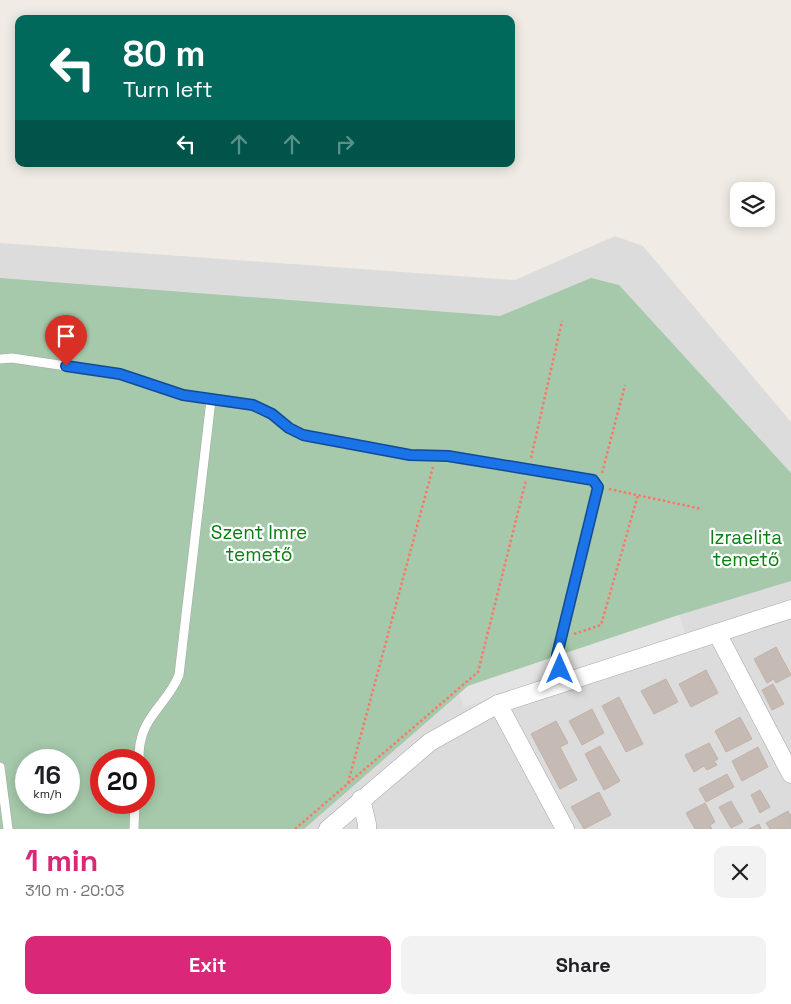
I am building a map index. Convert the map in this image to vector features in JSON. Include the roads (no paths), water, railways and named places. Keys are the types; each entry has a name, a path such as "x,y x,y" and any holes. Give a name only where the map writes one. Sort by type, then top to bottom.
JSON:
{"street":[{"path":"328,829 430,742 498,704 791,608"},
{"path":"717,633 791,774"},
{"path":"498,704 566,829"},
{"path":"361,799 367,829"}],"lane":[{"path":"0,359 12,358 120,374 183,395 253,405 272,414 289,428 303,435 410,455 448,456 593,480 598,487 557,655 562,683"},
{"path":"140,749 140,739 146,725 175,685 179,675 211,400"},
{"path":"0,767 8,829"},
{"path":"134,829 135,814"}],"park label":[{"name":"Szent Imre temető","path":"259,543"},
{"name":"Izraelita temető","path":"746,548"}]}
